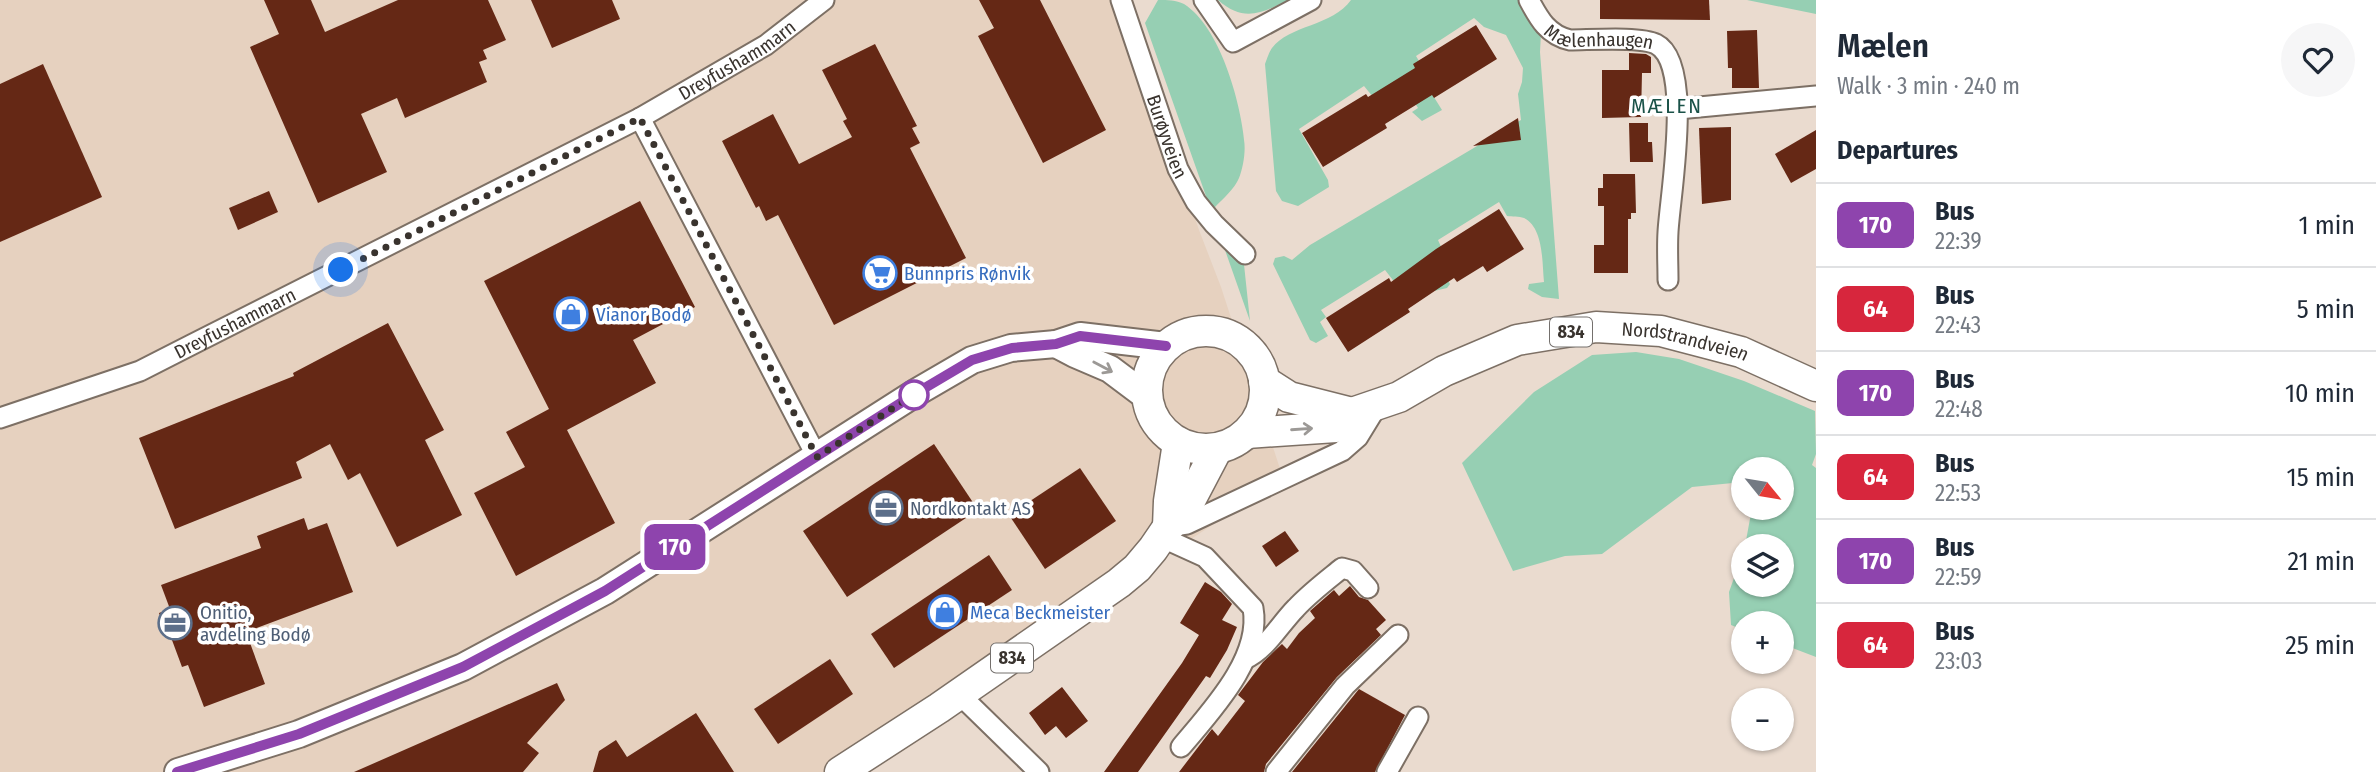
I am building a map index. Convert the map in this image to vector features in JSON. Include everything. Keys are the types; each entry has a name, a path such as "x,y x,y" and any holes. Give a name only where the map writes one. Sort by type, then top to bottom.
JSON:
{"main road":[{"name":"Nordstrandveien","path":"1247,433 1336,427 1365,410 1399,397 1444,370 1517,340 1596,327 1661,331 1741,352 1816,386"},
{"path":"1217,449 1194,449 1178,443 1158,426 1150,411 1146,396 1151,368 1166,346 1192,333 1212,331 1229,336 1251,352 1264,381 1262,408 1247,433"},
{"path":"1264,381 1289,397 1365,410"},
{"name":"834","path":"840,772 959,694 1119,583 1137,568 1184,512 1217,449 1231,444 1247,433"},
{"path":"1165,532 1178,443"}],"street":[{"name":"Dreyfushammarn","path":"0,418 140,371 640,118 766,45 824,0"},
{"path":"1204,0 1233,42 1311,0"},
{"name":"Mælenhaugen","path":"1529,0 1550,32 1559,37 1570,40 1643,41 1655,44 1665,51 1671,61 1678,109 1668,231 1668,280"},
{"name":"Burøyveien","path":"1126,3 1178,169 1205,213 1245,254"},
{"path":"1678,109 1816,96"},
{"path":"640,118 817,457"},
{"path":"177,772 299,734 463,667 605,591 972,360 1012,348 1056,344 1080,336 1166,346"},
{"path":"1056,344 1110,369 1146,396"},
{"path":"1165,532 1342,450 1358,438 1365,410"},
{"path":"1165,532 1205,557 1253,608 1255,620 1245,659 1236,677 1181,747"},
{"path":"1245,659 1255,654 1314,590 1342,568 1353,571 1368,588"},
{"path":"1276,772 1345,686 1398,635"},
{"path":"959,694 1038,772"},
{"path":"1387,772 1418,717"}],"shaded area":[{"path":"0,0 1122,0 1199,230 1221,287 1283,478 840,772 0,772"}],"green space":[{"path":"1158,0 1172,0 1184,4 1197,15 1218,47 1233,86 1242,124 1244,159 1237,182 1215,207 1231,243 1243,255 1250,321 1145,23"},
{"path":"1218,0 1288,0 1252,14 1236,11"},
{"path":"1351,0 1522,0 1541,33 1540,52 1559,299 1542,297 1528,289 1529,284 1544,282 1539,238 1531,223 1522,217 1507,216 1499,202 1438,240 1442,249 1434,258 1450,284 1447,288 1434,291 1396,284 1385,270 1321,310 1326,317 1320,322 1328,336 1316,343 1310,340 1273,264 1275,258 1284,256 1292,260 1310,245 1521,120 1518,94 1523,68 1506,35 1484,27 1474,18 1416,56 1422,66 1417,70 1442,110 1422,121 1412,112 1418,108 1402,82 1373,97 1364,86 1299,129 1328,180 1329,187 1298,206 1282,201 1276,191 1265,64 1271,50 1280,40 1323,21 1343,9"},
{"path":"1747,0 1816,0 1816,14"},
{"path":"1636,352 1679,359 1744,381 1815,411 1816,454 1812,465 1816,468 1816,657 1794,649 1794,611 1731,611 1731,625 1729,592 1731,586 1731,597 1794,597 1794,534 1747,534 1750,520 1794,520 1794,457 1731,457 1731,483 1692,487 1602,554 1565,556 1513,571 1462,463 1534,392 1592,355"}],"building":[{"path":"264,0 311,0 325,32 398,0 488,0 506,40 483,50 487,59 479,62 487,82 405,118 397,98 361,114 387,172 318,203 250,47 279,34"},
{"path":"531,0 612,0 620,19 552,48"},
{"path":"979,0 1040,0 1106,130 1043,163 978,36 994,28"},
{"path":"1600,0 1709,0 1710,20 1600,19"},
{"path":"1476,25 1497,59 1434,98 1432,95 1385,124 1387,128 1323,167 1302,133 1415,68 1413,64"},
{"path":"1757,30 1759,88 1732,88 1732,68 1728,68 1727,31"},
{"path":"875,44 917,126 912,128 920,143 910,148 966,258 834,325 778,215 766,221 759,206 756,208 722,141 773,114 799,164 852,137 843,121 847,119 822,70"},
{"path":"1629,53 1651,57 1651,73 1642,73 1641,117 1602,118 1602,70 1629,70"},
{"path":"43,64 102,197 0,242 0,84"},
{"path":"1518,118 1521,140 1473,146"},
{"path":"1629,123 1648,123 1648,142 1652,142 1653,162 1630,162"},
{"path":"1731,127 1731,200 1702,204 1699,128"},
{"path":"1816,130 1816,169 1791,183 1775,154"},
{"path":"1603,174 1635,174 1636,213 1631,213 1631,219 1628,219 1628,273 1594,273 1594,245 1604,245 1604,206 1598,206 1598,188 1603,188"},
{"path":"269,191 278,212 238,230 229,208"},
{"path":"640,201 695,307 633,340 656,383 567,430 615,523 516,576 474,493 525,467 506,432 549,409 484,281"},
{"path":"1499,209 1524,249 1487,272 1483,266 1457,282 1454,278 1408,309 1410,312 1348,352 1326,318 1389,278 1391,282 1436,249"},
{"path":"388,323 444,430 425,440 462,515 397,547 360,473 348,480 330,444 296,462 302,478 175,529 139,438 294,376 293,373"},
{"path":"934,444 978,510 847,597 803,531"},
{"path":"1080,468 1116,521 1045,569 1009,515"},
{"path":"304,518 308,530 327,523 353,592 246,632 265,684 204,707 188,665 182,667 169,632 166,633 159,613 170,609 161,585 261,548 257,536"},
{"path":"1285,531 1299,551 1276,567 1262,546"},
{"path":"989,555 1012,590 894,668 871,634"},
{"path":"1205,582 1221,592 1232,604 1222,620 1237,627 1227,650 1210,678 1206,676 1138,772 1104,772 1199,635 1180,623"},
{"path":"1350,586 1359,597 1368,600 1386,620 1376,629 1381,635 1337,677 1266,764 1264,772 1179,772 1212,729 1218,736 1245,701 1238,695 1263,662 1282,644 1287,649 1315,618 1310,611 1334,590 1339,596"},
{"path":"830,659 853,694 778,744 754,709"},
{"path":"557,683 565,700 527,743 539,753 523,772 354,772"},
{"path":"1062,687 1088,721 1066,738 1056,726 1045,735 1029,713"},
{"path":"1359,689 1405,715 1375,772 1292,772"},
{"path":"696,713 734,772 593,772 599,751 616,740 627,757"}],"bus line":[{"name":"170","path":"177,772 299,734 463,667 605,591 972,360 1012,348 1056,344 1080,336 1166,346"}],"place":[{"name":"Bunnpris Rønvik","path":"880,273"},
{"name":"Vianor Bodø","path":"571,314"},
{"name":"Nordkontakt AS","path":"886,508"},
{"name":"Meca Beckmeister","path":"945,612"},
{"name":"Onitio, avdeling Bodø","path":"175,623"}],"district":[{"name":"MÆLEN","path":"1667,106"}],"route":[{"path":"341,270 640,118 817,457 918,392 914,395"}]}
